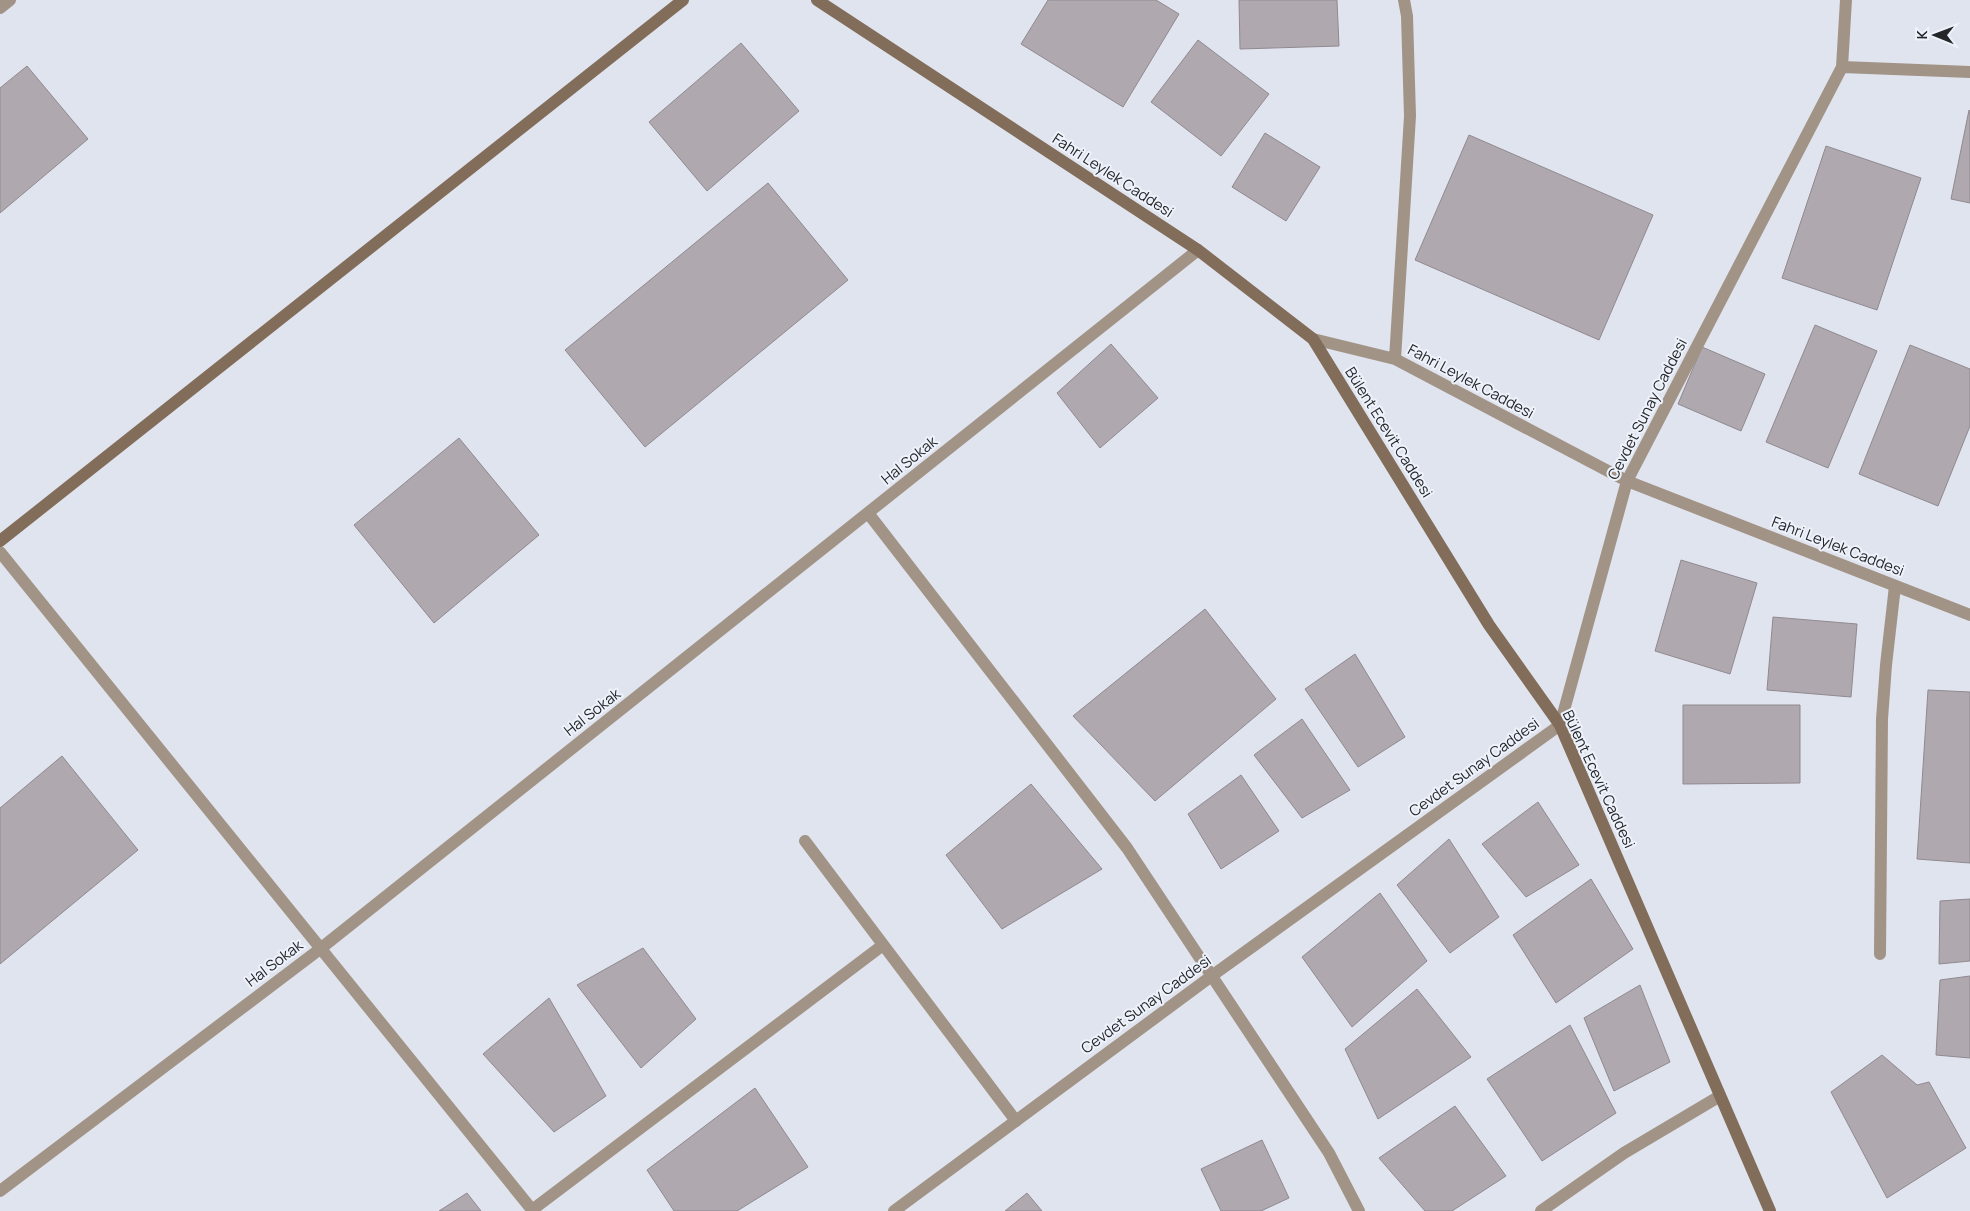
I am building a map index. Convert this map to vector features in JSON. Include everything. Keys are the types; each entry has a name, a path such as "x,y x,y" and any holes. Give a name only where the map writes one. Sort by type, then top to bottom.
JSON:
{"street":[{"path":"0,8 10,0"},
{"path":"0,541 683,0"},
{"name":"Fahri Leylek Caddesi","path":"817,0 1198,250 1313,339 1395,359 1627,481 1970,615"},
{"path":"1395,359 1410,116 1407,16 1404,0"},
{"name":"Cevdet Sunay Caddesi","path":"894,1211 1212,975 1560,725 1627,481 1842,67 1846,0"},
{"path":"1842,67 1970,72"},
{"name":"Hal Sokak","path":"0,1191 320,949 1198,250"},
{"name":"Bülent Ecevit Caddesi","path":"1313,339 1489,625 1560,725 1770,1211"},
{"path":"868,513 1127,848 1329,1153 1360,1211"},
{"path":"0,552 532,1210 883,945"},
{"path":"1880,954 1882,719 1886,665 1896,586"},
{"path":"805,842 1016,1121"},
{"path":"1541,1211 1624,1153 1720,1096"}],"building":[{"path":"1048,0 1156,0 1179,14 1123,107 1021,44"},
{"path":"1239,0 1337,0 1339,46 1240,49"},
{"path":"1198,40 1269,94 1221,156 1151,102"},
{"path":"741,43 799,111 707,191 649,122"},
{"path":"27,66 88,139 0,213 0,88"},
{"path":"1970,111 1970,203 1951,199"},
{"path":"1265,133 1320,167 1286,221 1232,187"},
{"path":"1469,135 1653,215 1599,340 1415,260"},
{"path":"1826,146 1921,178 1877,310 1782,278"},
{"path":"768,183 848,280 645,447 565,350"},
{"path":"1815,325 1877,351 1828,468 1766,442"},
{"path":"1111,344 1158,398 1100,448 1057,393"},
{"path":"1910,345 1970,369 1970,426 1938,506 1859,474"},
{"path":"1702,347 1765,374 1741,431 1678,404"},
{"path":"459,438 539,535 434,623 354,525"},
{"path":"1681,560 1757,583 1730,674 1655,651"},
{"path":"1205,609 1276,699 1155,801 1073,716"},
{"path":"1773,617 1857,624 1851,697 1767,690"},
{"path":"1355,654 1405,737 1358,767 1305,689"},
{"path":"1928,690 1970,692 1970,863 1917,859"},
{"path":"1683,705 1800,705 1800,783 1683,784"},
{"path":"1302,719 1350,790 1302,818 1254,755"},
{"path":"62,756 138,850 0,964 0,808"},
{"path":"1241,775 1279,831 1221,869 1188,814"},
{"path":"1031,784 1102,869 1002,929 946,855"},
{"path":"1538,802 1579,865 1526,897 1482,844"},
{"path":"1449,839 1499,917 1450,953 1397,885"},
{"path":"1591,879 1633,949 1556,1003 1513,935"},
{"path":"1380,893 1427,961 1352,1027 1302,957"},
{"path":"1970,899 1970,961 1939,964 1940,901"},
{"path":"643,948 696,1019 641,1068 577,985"},
{"path":"1970,976 1970,1058 1936,1055 1940,980"},
{"path":"1640,985 1670,1062 1614,1091 1584,1018"},
{"path":"1417,989 1471,1057 1378,1119 1345,1049"},
{"path":"549,998 606,1096 554,1132 483,1054"},
{"path":"1570,1025 1616,1113 1542,1161 1487,1079"},
{"path":"1882,1055 1917,1085 1929,1082 1966,1148 1887,1198 1831,1092"},
{"path":"755,1088 808,1167 737,1211 674,1211 647,1170"},
{"path":"1455,1106 1506,1176 1452,1211 1425,1211 1379,1158"},
{"path":"1262,1140 1289,1198 1261,1211 1221,1211 1201,1169"},
{"path":"467,1193 481,1211 439,1211"},
{"path":"1027,1193 1042,1211 1005,1211"}]}
